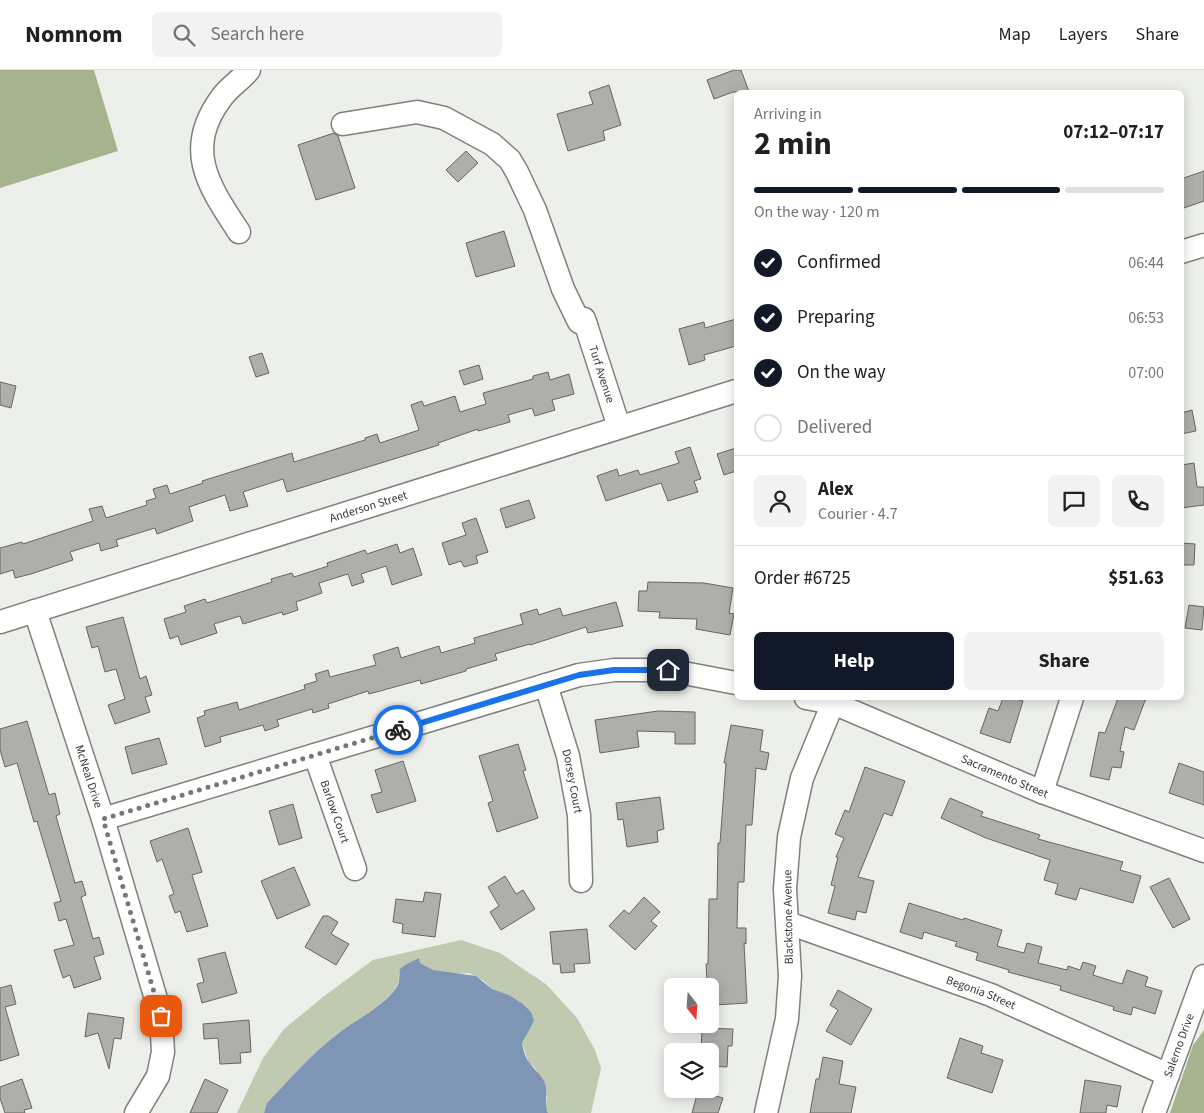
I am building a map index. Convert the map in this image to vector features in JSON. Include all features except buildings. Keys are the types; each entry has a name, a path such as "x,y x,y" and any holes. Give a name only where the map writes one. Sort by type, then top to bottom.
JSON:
{"street":[{"path":"239,232 212,188 206,173 202,143 214,108 224,94 249,70"},
{"name":"Turf Avenue","path":"343,124 416,112 444,118 492,144 510,160 535,210 567,297 579,322 585,322 619,427"},
{"path":"1184,251 1204,245"},
{"name":"Anderson Street","path":"0,622 734,392"},
{"name":"McNeal Drive","path":"35,611 103,819 161,1016 163,1052 158,1076 136,1113"},
{"path":"103,819 579,675 623,670 668,670 734,683"},
{"name":"Dorsey Court","path":"546,685 568,756 579,815 581,881"},
{"name":"Sacramento Street","path":"834,700 1042,792 1204,851"},
{"name":"Blackstone Avenue","path":"766,1113 786,1018 790,976 785,890 789,837 802,778 834,700"},
{"path":"1042,792 1071,700"},
{"name":"Barlow Court","path":"315,755 355,869"},
{"name":"Begonia Street","path":"788,923 991,995 1168,1075"},
{"name":"Salerno Drive","path":"1154,1113 1204,976"}],"green space":[{"path":"0,70 94,70 118,151 0,188"},
{"path":"461,940 500,953 547,985 577,1018 595,1050 601,1068 591,1113 548,1113 545,1107 547,1098 536,1069 529,1063 522,1043 533,1021 509,995 492,989 484,981 469,973 455,974 433,970 420,963 419,959 399,974 397,987 385,1000 339,1033 310,1058 267,1103 264,1113 237,1113 263,1058 284,1029 323,997 373,960"},
{"path":"1204,1030 1204,1113 1170,1113 1193,1045"}],"water":[{"path":"419,958 420,963 433,970 476,976 492,989 509,995 523,1004 531,1012 534,1021 522,1043 524,1053 532,1067 544,1081 548,1113 264,1113 267,1103 320,1049 385,1001 397,987 400,969"}],"way so far":[{"path":"161,1016 103,819 398,730"}],"route":[{"path":"398,730 579,675 614,670 668,670"}]}
